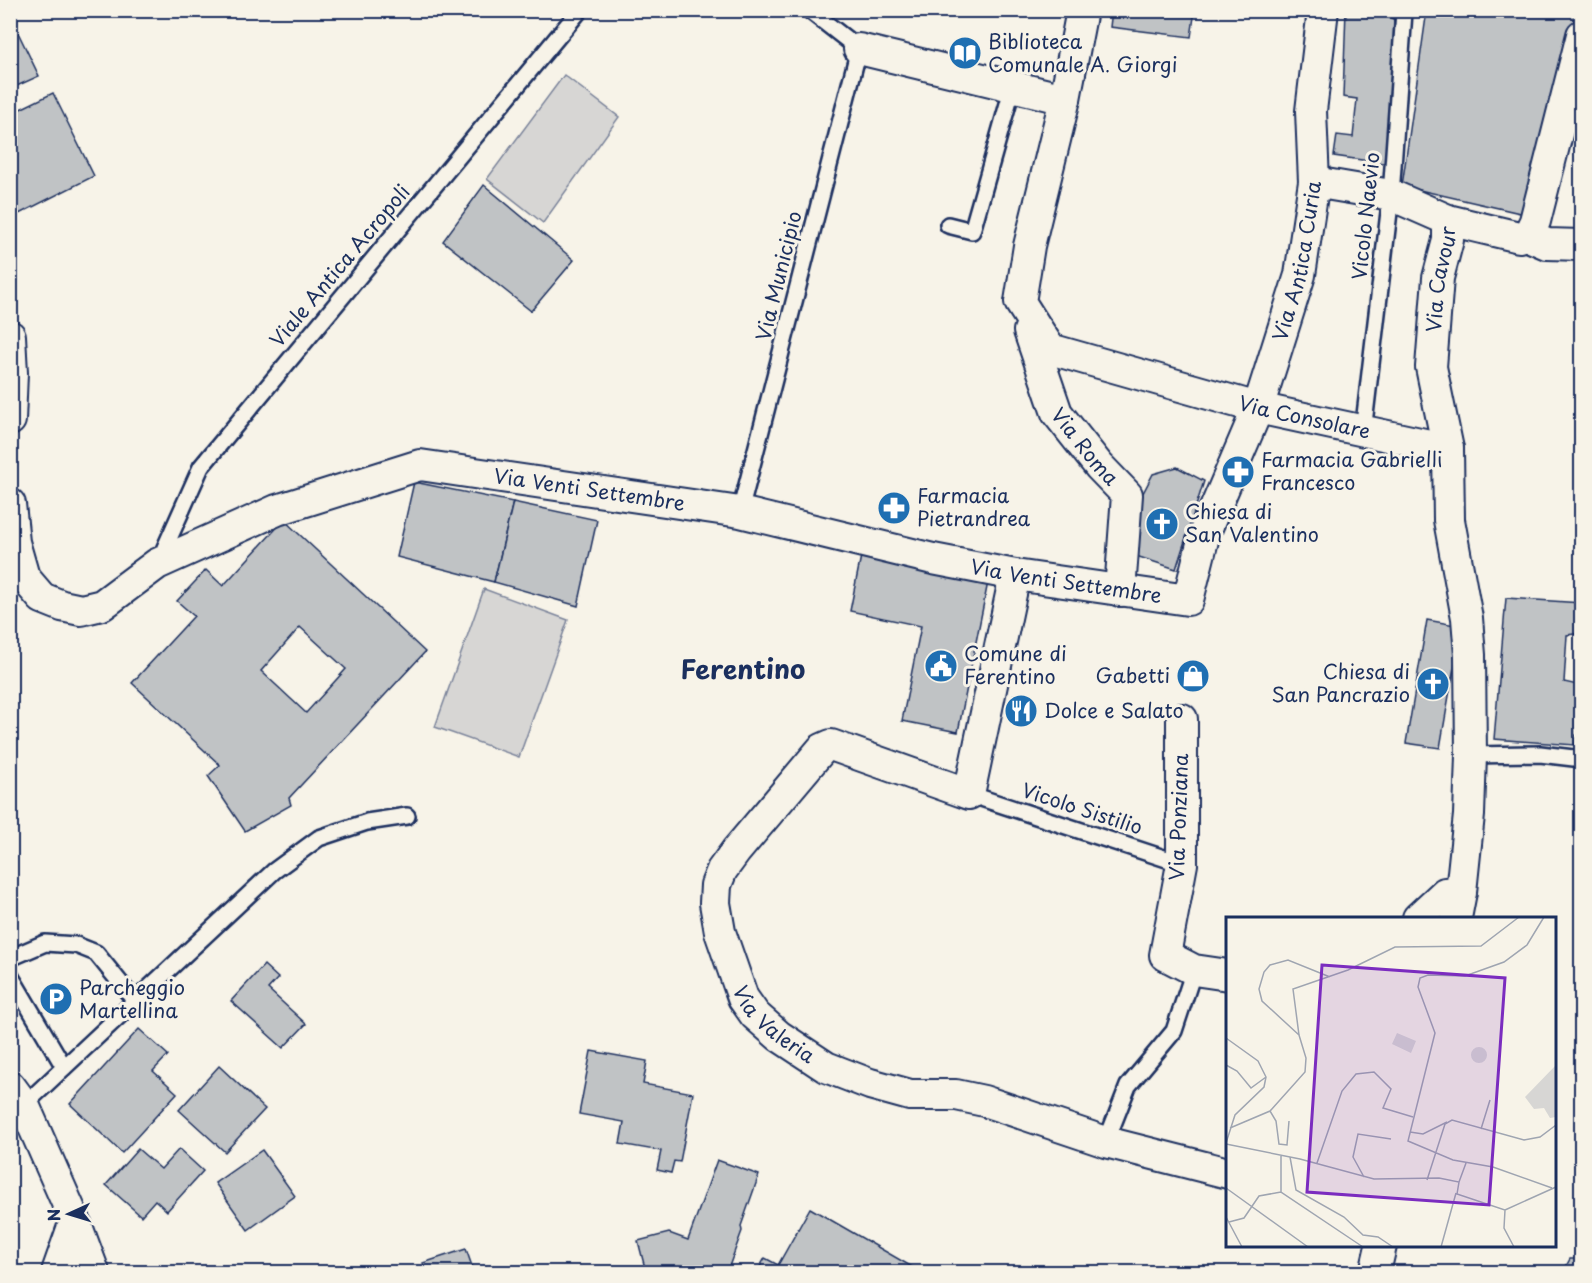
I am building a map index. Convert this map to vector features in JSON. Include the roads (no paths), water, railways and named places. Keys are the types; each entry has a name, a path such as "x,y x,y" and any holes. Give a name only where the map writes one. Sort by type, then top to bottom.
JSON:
{"street":[{"path":"1020,302 1029,246 1065,99 1082,10"},
{"name":"Via Antica Curia","path":"1188,600 1205,532 1258,408 1300,275 1314,182 1311,111 1323,10"},
{"path":"1526,235 1536,221 1581,35"},
{"path":"859,49 1065,99"},
{"path":"1314,182 1391,195 1448,220"},
{"name":"Via Cavour","path":"1448,449 1431,367 1438,278 1448,240 1448,220 1508,236 1526,235 1547,244 1581,245"},
{"name":"Via Consolare","path":"1020,302 1050,349 1258,408 1448,449"},
{"name":"Via Roma","path":"1020,302 1057,413 1099,466 1127,495 1120,591"},
{"path":"10,336 12,373 10,420"},
{"path":"1448,449 1449,520 1467,618 1471,755 1469,815 1459,905"},
{"name":"Via Venti Settembre","path":"10,504 14,542 24,577 42,598 81,610 102,605 157,564 277,510 420,465 740,512 933,559 1015,575 1188,600"},
{"path":"969,794 1015,575"},
{"name":"Via Ponziana","path":"1182,718 1182,864 1165,955 1194,970 1226,975"},
{"name":"Via Valeria","path":"969,794 831,745 822,749 736,851 722,870 716,885 715,903 720,932 743,998 755,1015 779,1036 826,1067 870,1084 910,1095 956,1095 984,1101 1106,1142 1226,1173"},
{"path":"1419,917 1444,893 1459,905"},
{"path":"17,1095 75,1221 94,1272"},
{"path":"57,1272 75,1221"},
{"path":"1375,1272 1381,1247"}],"lane":[{"name":"Viale Antica Acropoli","path":"157,564 201,467 580,10"},
{"path":"809,10 859,49"},
{"name":"Vicolo Naevio","path":"1363,432 1391,195 1404,12 1395,10"},
{"name":"Via Municipio","path":"740,512 859,49"},
{"path":"948,225 972,231 1013,86"},
{"path":"1471,755 1540,754 1581,759"},
{"name":"Vicolo Sistilio","path":"969,794 1182,864"},
{"path":"17,1095 64,1067 274,871 319,838 367,822 407,816"},
{"path":"10,958 45,944 76,945 96,953 135,1001"},
{"path":"1106,1142 1128,1086 1174,1031 1194,970"},
{"path":"10,975 64,1067"}],"place":[{"name":"Biblioteca Comunale A. Giorgi","path":"965,53"},
{"name":"Farmacia Gabrielli Francesco","path":"1238,472"},
{"name":"Farmacia Pietrandrea","path":"894,508"},
{"name":"Chiesa di San Valentino","path":"1162,524"},
{"name":"Comune di Ferentino","path":"941,666"},
{"name":"Gabetti","path":"1193,676"},
{"name":"Chiesa di San Pancrazio","path":"1433,684"},
{"name":"Dolce e Salato","path":"1021,711"},
{"name":"Parcheggio Martellina","path":"56,999"}],"district":[{"name":"Ferentino","path":"743,670"}]}
